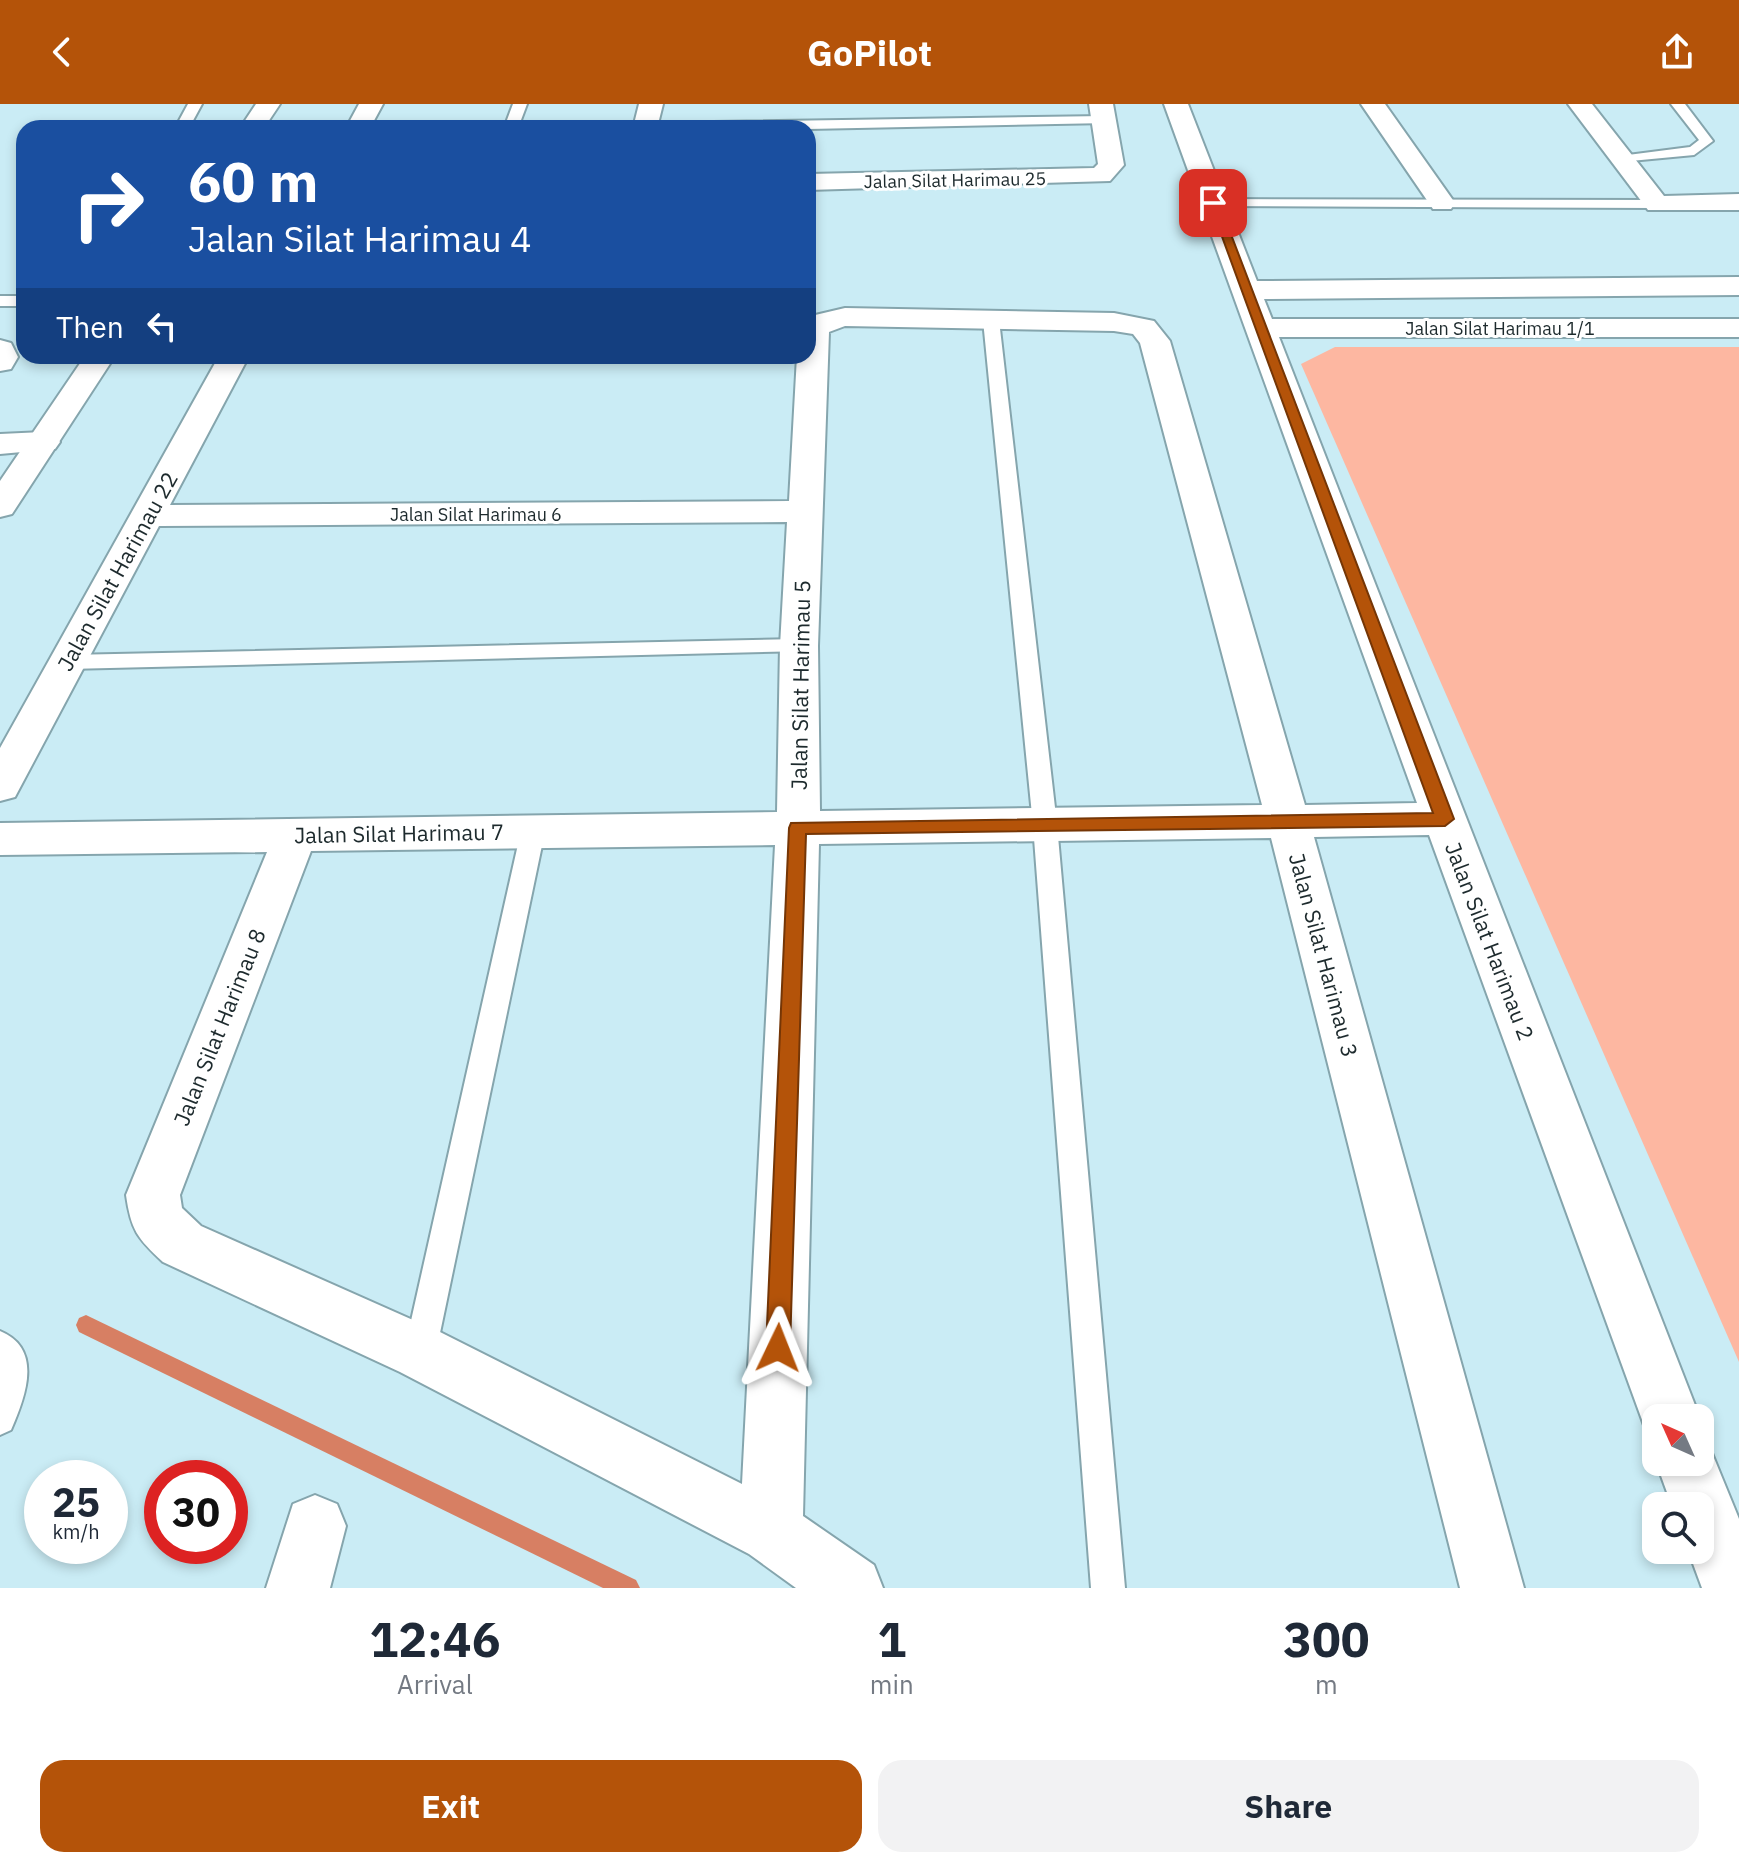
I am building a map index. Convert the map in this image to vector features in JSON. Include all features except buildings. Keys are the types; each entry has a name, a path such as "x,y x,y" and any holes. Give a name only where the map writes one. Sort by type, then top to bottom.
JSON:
{"street":[{"name":"Jalan Silat Harimau 2","path":"1176,104 1665,1404"},
{"path":"1373,104 1442,203"},
{"path":"1580,104 1657,204 1739,202"},
{"name":"Jalan Silat Harimau 25","path":"816,182 1101,176 1111,165 1102,112"},
{"path":"1246,290 1739,286"},
{"name":"Jalan Silat Harimau 5","path":"816,329 822,322 845,317 991,320"},
{"name":"Jalan Silat Harimau 3","path":"991,320 1114,322 1143,327 1155,341 1288,821 1492,1588"},
{"name":"Jalan Silat Harimau 1/1","path":"1260,328 1739,328"},
{"path":"0,349 3,357 0,362"},
{"path":"0,507 95,364"},
{"name":"Jalan Silat Harimau 22","path":"0,786 230,364"},
{"name":"Jalan Silat Harimau 5","path":"771,1532 798,828 799,646 812,364"},
{"path":"0,444 43,442"},
{"name":"Jalan Silat Harimau 6","path":"147,516 804,511"},
{"name":"Jalan Silat Harimau 7","path":"0,839 1445,819"},
{"name":"Jalan Silat Harimau 8","path":"296,834 153,1195 157,1221 182,1244 420,1352"},
{"path":"420,1352 771,1532 851,1588"},
{"path":"1691,1476 1734,1588"},
{"path":"298,1588 315,1526"}],"lane":[{"path":"1625,159 1694,151 1706,141 1678,104"},
{"path":"816,122 1102,112"},
{"path":"1213,203 1657,204"},
{"path":"991,320 1045,825 1108,1588"},
{"path":"68,662 799,646"},
{"path":"420,1352 533,831"},
{"path":"0,1347 8,1352 14,1370 0,1419"}],"shaded area":[{"path":"1335,347 1739,347 1739,1362 1301,364"}],"waterway":[{"path":"86,1325 628,1588"}],"route":[{"path":"778,1348 798,828 1445,819 1213,203"}]}
